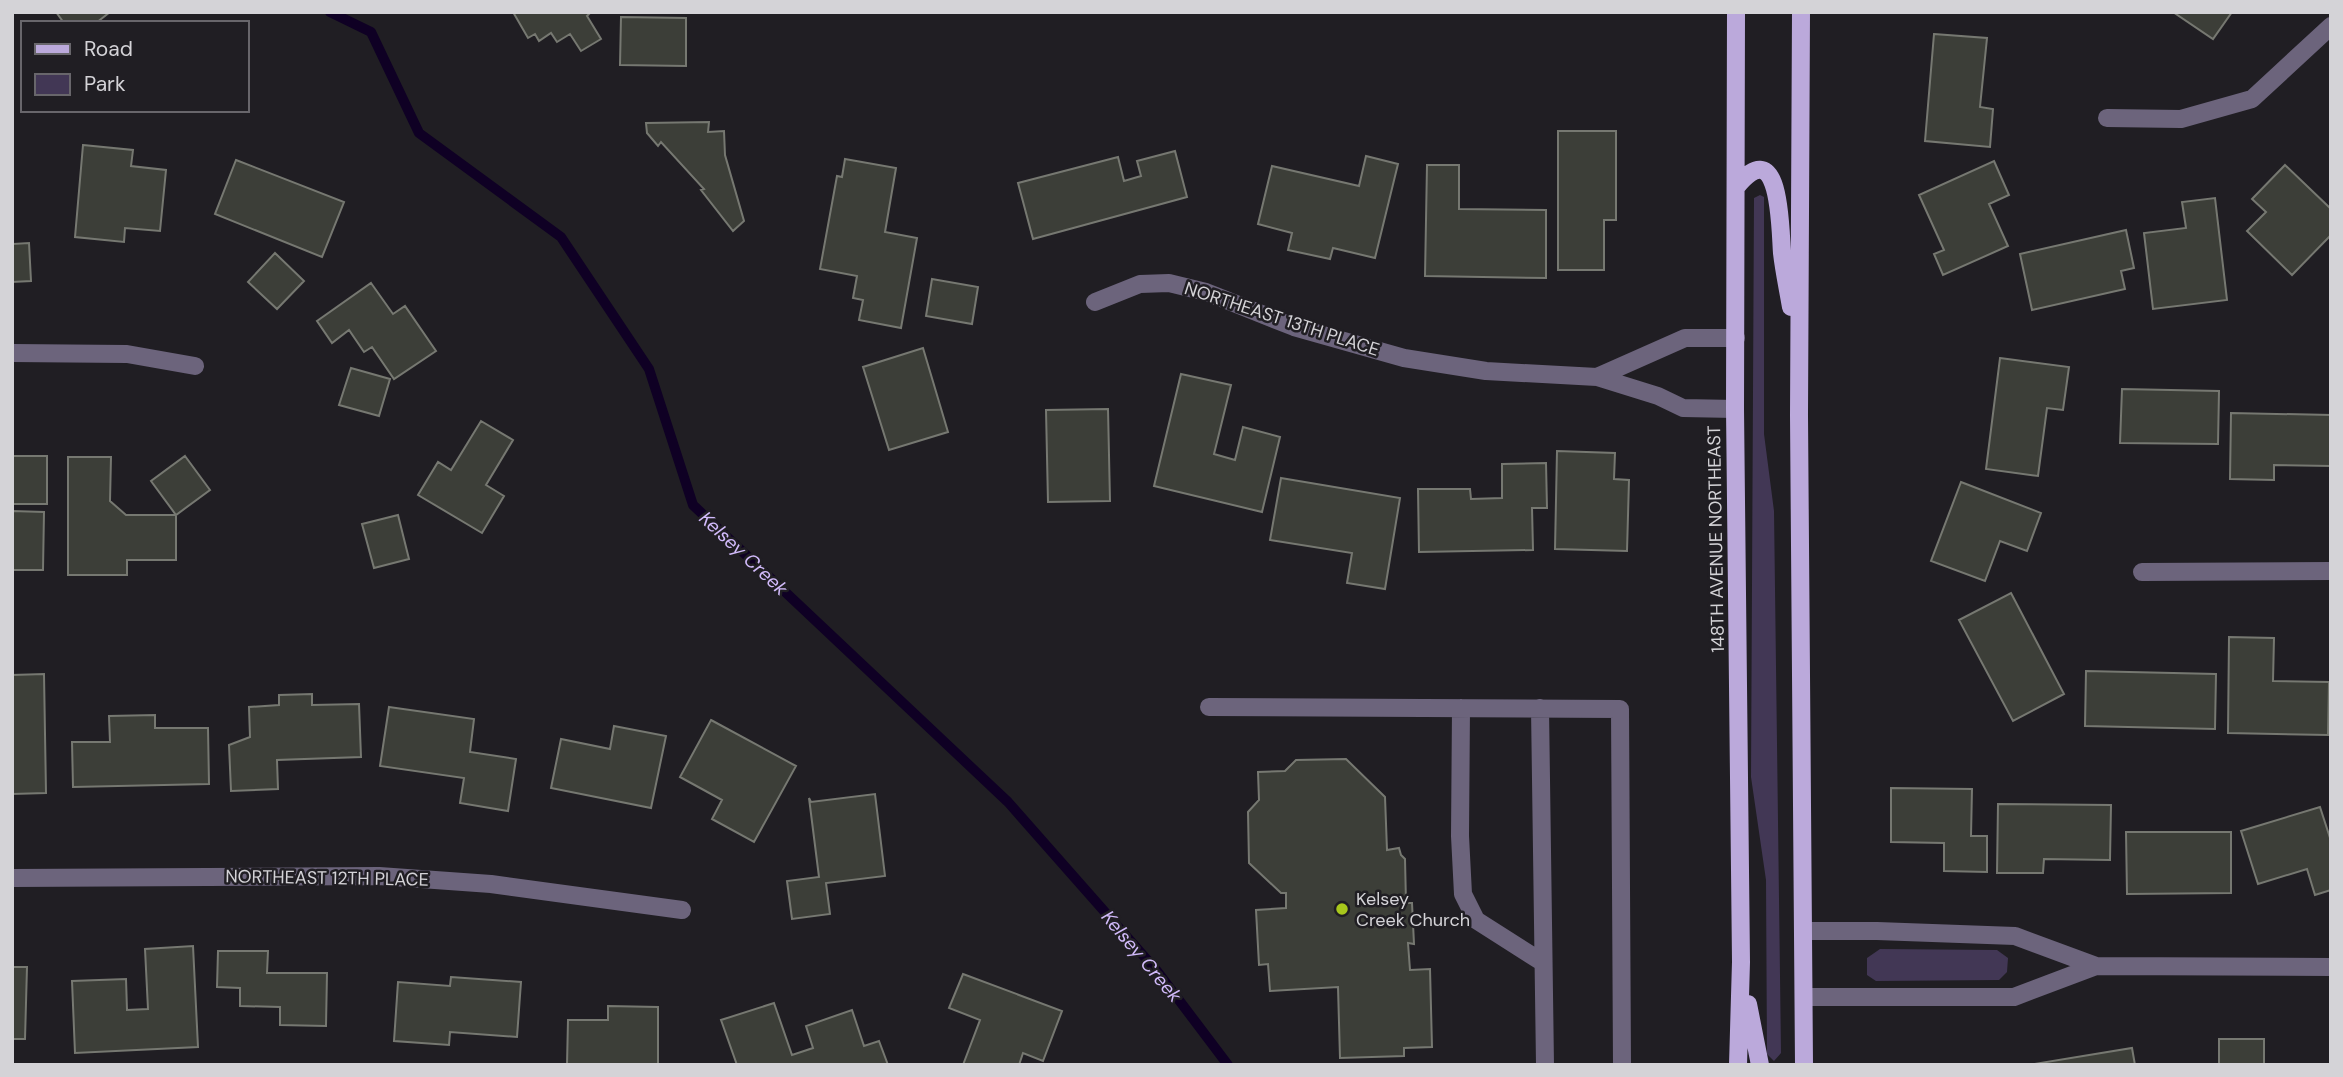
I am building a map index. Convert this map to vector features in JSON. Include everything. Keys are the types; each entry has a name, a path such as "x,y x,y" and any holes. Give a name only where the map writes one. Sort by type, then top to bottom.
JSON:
{"main road":[{"name":"148TH AVENUE NORTHEAST","path":"1736,12 1735,409 1741,962 1738,1065"},
{"path":"1801,12 1799,348 1804,997 1802,1062"},
{"path":"1737,186 1746,174 1760,170 1767,174 1777,189 1784,271 1799,348"},
{"path":"1741,962 1760,1065"}],"street":[{"path":"2107,118 2180,119 2252,99 2331,26"},
{"name":"NORTHEAST 13TH PLACE","path":"1095,302 1140,284 1169,284 1206,292 1294,327 1404,358 1486,371 1597,377 1658,396 1683,408 1735,409"},
{"name":"NORTHEAST 13TH PLACE","path":"1597,377 1685,338 1736,338"},
{"path":"12,353 127,354 195,366"},
{"path":"2142,572 2331,571"},
{"path":"1209,706 1620,709 1622,1065"},
{"path":"1461,708 1462,894 1476,920 1542,962"},
{"path":"1540,708 1545,1065"},
{"name":"NORTHEAST 12TH PLACE","path":"12,878 379,876 491,884 682,910"},
{"path":"1803,931 2015,936 2096,966 2331,967"},
{"path":"1804,997 2014,997 2096,966"}],"green space":[{"path":"1760,195 1764,197 1764,434 1774,511 1781,1053 1774,1061 1767,1054 1766,880 1751,777 1754,198"},
{"path":"1880,949 1997,950 2008,958 2007,972 1999,980 1876,981 1867,975 1867,958"}],"building":[{"path":"56,12 110,12 99,21 63,21"},
{"path":"513,12 591,12 587,16 601,39 581,51 570,34 557,42 551,33 539,41 535,34 528,38"},
{"path":"2173,12 2232,12 2213,39"},
{"path":"621,17 686,18 686,66 620,65"},
{"path":"1934,34 1987,38 1980,107 1993,109 1990,147 1925,141"},
{"path":"709,122 708,132 724,131 725,155 744,221 733,231 701,190 704,189 661,142 658,146 647,133 646,123"},
{"path":"1558,131 1616,131 1616,220 1604,220 1604,270 1558,270"},
{"path":"83,145 133,150 131,166 166,170 160,231 125,228 124,242 75,237"},
{"path":"1175,151 1187,197 1033,239 1018,183 1118,157 1124,181 1141,176 1137,161"},
{"path":"1366,156 1398,164 1375,258 1333,248 1330,259 1288,250 1292,233 1258,224 1272,166 1359,186"},
{"path":"845,159 896,168 885,232 917,238 901,328 859,320 863,300 853,298 857,276 820,269 837,176 842,177"},
{"path":"236,160 344,202 322,257 215,214"},
{"path":"1994,161 2009,195 1989,204 2008,246 1943,275 1934,254 1944,250 1919,195"},
{"path":"1427,165 1459,165 1459,209 1546,210 1546,278 1425,276"},
{"path":"2285,165 2331,209 2331,235 2292,275 2247,231 2266,212 2252,199"},
{"path":"2215,198 2227,300 2153,309 2144,233 2186,228 2182,202"},
{"path":"2126,230 2134,268 2121,271 2125,289 2032,310 2020,254"},
{"path":"12,236 13,244 29,243 31,281 12,282"},
{"path":"275,253 304,281 277,309 248,282"},
{"path":"932,279 978,287 972,324 926,316"},
{"path":"371,283 393,314 405,306 436,351 394,379 372,347 364,352 349,330 332,343 317,321"},
{"path":"923,348 948,432 889,450 863,367"},
{"path":"2000,358 2069,367 2063,410 2047,408 2038,476 1986,469"},
{"path":"351,368 390,379 379,416 339,405"},
{"path":"1181,374 1231,385 1214,454 1235,460 1243,427 1280,437 1262,512 1154,486"},
{"path":"2122,389 2219,391 2218,444 2120,443"},
{"path":"1108,409 1110,501 1048,502 1046,410"},
{"path":"2231,413 2331,415 2331,466 2274,465 2274,480 2230,479"},
{"path":"481,421 513,440 486,485 504,496 482,533 418,495 438,462 451,470"},
{"path":"1557,451 1615,453 1614,479 1629,480 1627,551 1555,549"},
{"path":"12,456 47,456 47,504 12,504"},
{"path":"185,456 210,490 176,515 151,481"},
{"path":"68,457 111,457 110,501 126,515 176,515 176,560 127,560 127,575 68,575"},
{"path":"1546,463 1547,508 1532,508 1533,550 1419,552 1418,489 1470,489 1471,499 1502,498 1502,464"},
{"path":"1281,478 1400,498 1385,589 1347,583 1352,553 1270,540"},
{"path":"1961,482 2041,513 2027,551 2000,541 1985,581 1931,561"},
{"path":"12,511 44,512 43,570 12,570"},
{"path":"398,515 409,559 374,568 362,524"},
{"path":"2011,593 2064,694 2013,721 1959,620"},
{"path":"2229,637 2274,638 2273,681 2329,682 2328,735 2228,733"},
{"path":"2086,671 2216,674 2215,729 2085,726"},
{"path":"44,674 46,793 12,794 12,675"},
{"path":"312,694 312,705 359,704 361,757 277,760 278,789 231,791 229,745 250,737 249,707 279,705 279,695"},
{"path":"389,707 474,719 470,752 516,759 508,811 460,803 464,778 380,766"},
{"path":"155,715 155,728 208,728 209,784 73,787 72,742 110,742 109,716"},
{"path":"711,720 796,766 754,842 712,819 722,800 680,777"},
{"path":"614,726 666,736 651,808 551,788 561,739 610,749"},
{"name":"Kelsey Creek Church","path":"1346,759 1385,797 1387,850 1399,848 1405,859 1406,903 1412,903 1414,944 1408,943 1410,970 1430,969 1432,1047 1404,1048 1404,1056 1340,1058 1338,987 1270,991 1268,964 1259,965 1256,910 1286,908 1286,893 1281,893 1249,863 1248,812 1259,800 1258,772 1285,771 1296,760"},
{"path":"1891,788 1972,789 1971,836 1987,836 1987,872 1944,871 1944,843 1891,842"},
{"path":"875,794 885,876 826,883 830,914 792,919 787,881 819,877 809,798 811,802"},
{"path":"1998,804 2111,805 2110,860 2044,859 2043,873 1997,873"},
{"path":"2320,807 2331,841 2331,890 2315,895 2307,869 2258,884 2241,831"},
{"path":"2126,832 2231,832 2231,893 2127,894"},
{"path":"193,946 198,1047 75,1053 72,981 126,979 127,1010 148,1009 145,949"},
{"path":"218,951 268,951 267,973 327,973 326,1026 280,1025 280,1007 240,1006 240,988 217,987"},
{"path":"12,967 27,967 25,1039 12,1039"},
{"path":"963,974 1062,1011 1043,1061 1023,1053 1019,1065 963,1065 980,1020 949,1008"},
{"path":"451,977 521,982 517,1037 450,1032 449,1045 394,1041 398,982 450,986"},
{"path":"774,1003 792,1055 813,1048 806,1026 852,1010 864,1046 879,1041 888,1065 737,1065 721,1020"},
{"path":"608,1006 658,1007 658,1065 567,1065 568,1020 608,1020"},
{"path":"2219,1039 2264,1039 2264,1065 2219,1065"},
{"path":"2132,1048 2135,1065 2034,1065 2034,1064"}],"waterway":[{"name":"Kelsey Creek","path":"330,12 371,32 419,133 561,237 649,369 693,505 1008,802 1157,971 1228,1065"}],"place":[{"name":"Kelsey Creek Church","path":"1342,909"}]}
